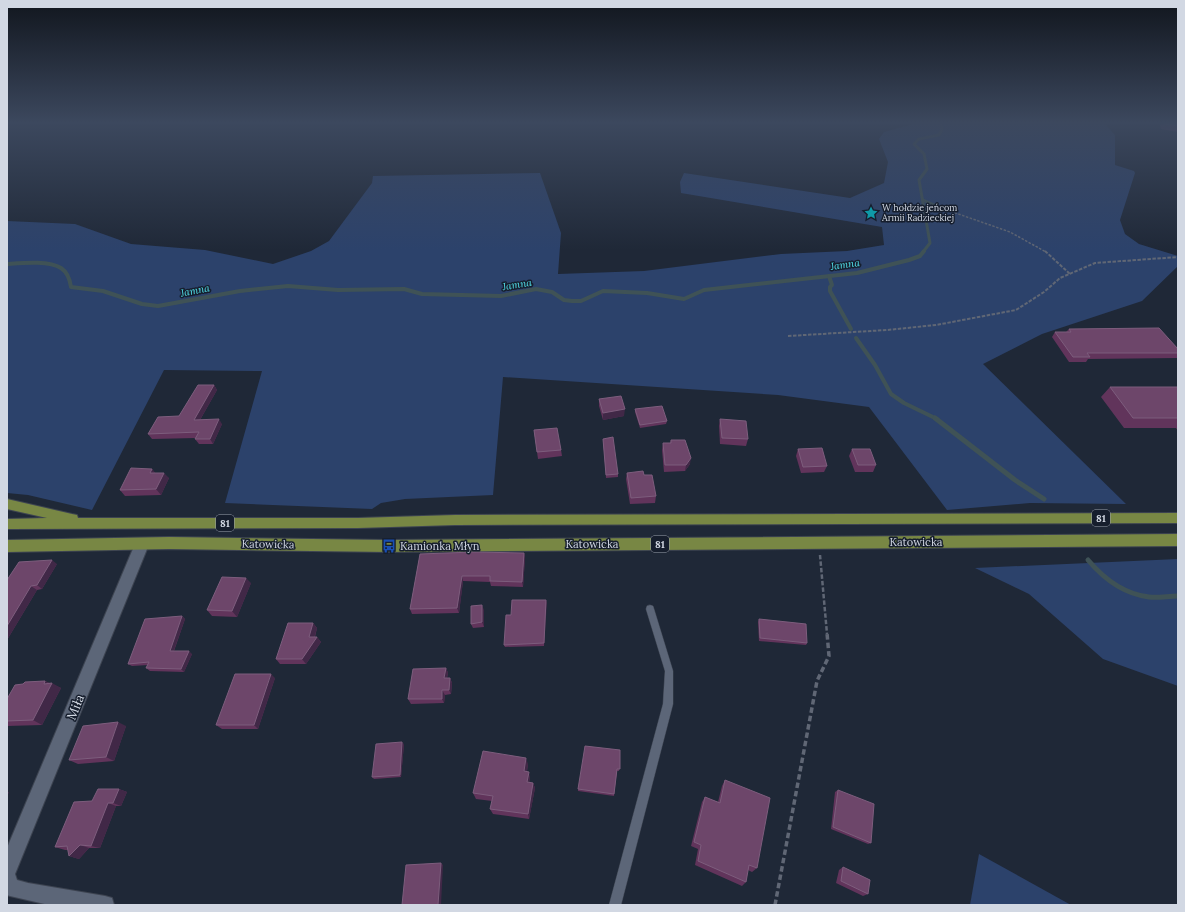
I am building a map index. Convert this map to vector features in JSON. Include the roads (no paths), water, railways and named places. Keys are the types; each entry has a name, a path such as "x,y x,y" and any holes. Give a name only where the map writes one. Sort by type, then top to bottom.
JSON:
{"main road":[{"path":"7,504 91,523"},
{"name":"Katowicka","path":"7,524 1178,518"},
{"name":"Katowicka","path":"7,546 169,543 390,546 1178,540"}],"street":[{"name":"Miła","path":"7,870 142,544"},
{"path":"7,878 10,887 54,901 105,905"}],"lane":[{"path":"615,905 668,704 669,671 650,609"}],"waterway":[{"name":"Jamna","path":"923,252 930,243 919,180 927,169 926,165"},
{"path":"923,200 943,209"},
{"name":"Jamna","path":"829,276 857,273 909,260 920,256 924,251"},
{"name":"Jamna","path":"7,264 42,263 56,265 65,272 71,287 103,291 142,304 158,306 240,291 288,286 338,290 404,289 422,294 501,296 536,289 552,292 564,300 572,301 581,301 603,291 647,293 684,299 704,290 829,276"},
{"path":"829,276 832,285 830,287 830,291 851,329"},
{"path":"856,338 875,365 891,394 904,403 935,418"},
{"path":"935,418 1015,480 1044,499"},
{"path":"1088,560 1108,579 1131,593 1149,597 1178,596"}],"place":[{"name":"W hołdzie jeńcom Armii Radzieckiej","path":"871,213"},
{"name":"Kamionka Młyn","path":"389,546"}]}
